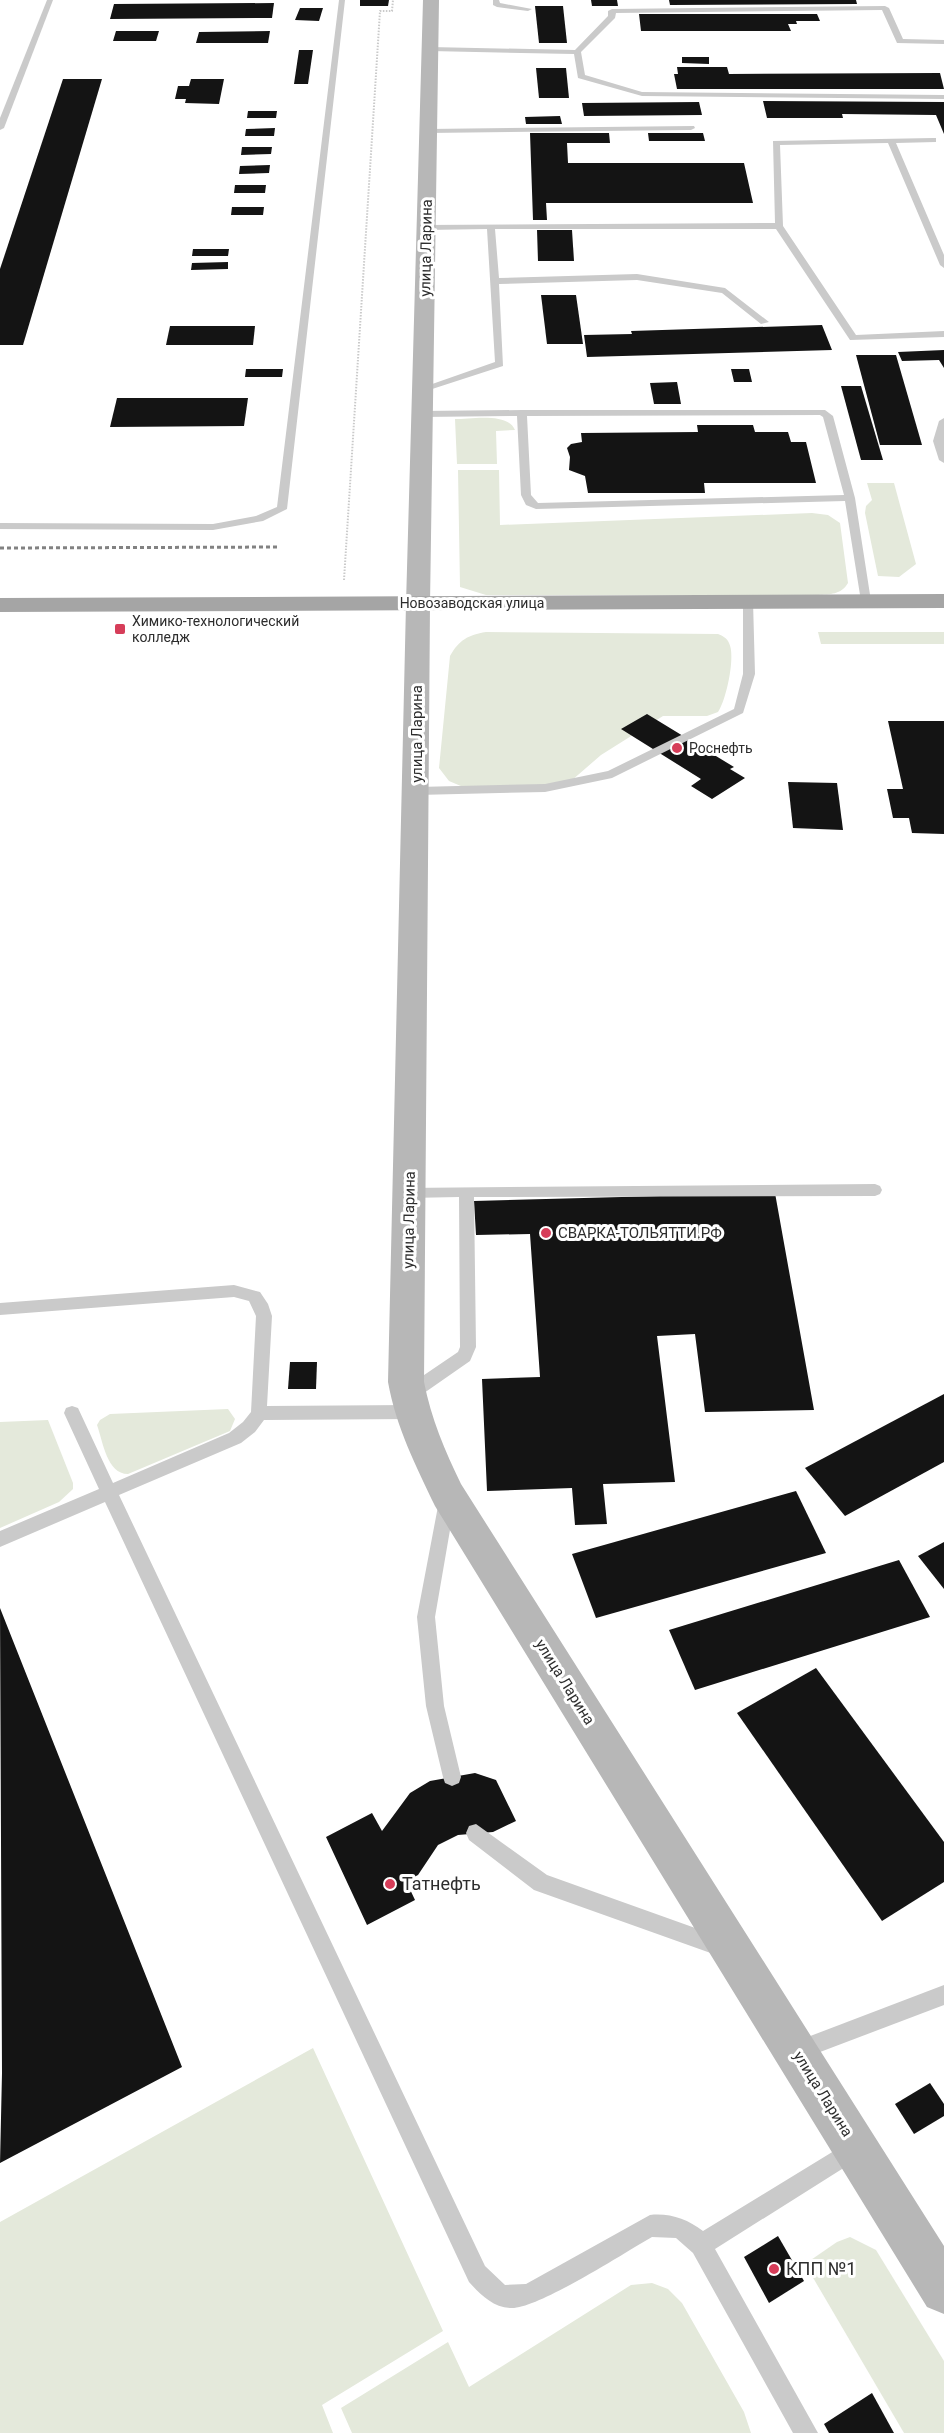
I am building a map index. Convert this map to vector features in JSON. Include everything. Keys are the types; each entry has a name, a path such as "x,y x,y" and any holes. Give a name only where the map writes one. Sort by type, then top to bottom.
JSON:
{"main road":[{"name":"Новозаводская улица","path":"0,605 944,601"}],"street":[{"name":"улица Ларина","path":"431,0 418,604 417,791 406,1382 410,1403 420,1436 448,1495 735,1951 944,2290"}],"lane":[{"path":"0,128 50,0"},
{"path":"0,526 213,527 259,519 282,509 342,0"},
{"path":"496,0 497,5 528,9"},
{"path":"430,49 577,52 612,16 612,11 885,8 900,41 944,42"},
{"path":"577,52 581,76 642,94 944,97"},
{"path":"428,131 691,128"},
{"path":"933,140 776,143 779,226 853,338 944,334"},
{"path":"891,141 944,265"},
{"path":"426,226 779,226"},
{"path":"423,389 500,364 491,226"},
{"path":"495,280 637,277 725,291 764,322"},
{"path":"422,414 822,412 828,416 850,498 866,601"},
{"path":"522,414 526,495 530,503 536,506 850,498"},
{"path":"944,421 938,441 944,460"},
{"path":"417,791 545,788 612,774 739,711 749,674 748,601"},
{"path":"409,1192 875,1190"},
{"path":"259,1413 410,1403 464,1356 468,1347 466,1192"},
{"path":"0,1309 249,1292 261,1304 264,1316 259,1413 254,1423 235,1438 0,1539"},
{"path":"72,1413 477,2274 489,2288 502,2297 517,2298 530,2294 650,2226 663,2224 677,2227 691,2234 701,2245 806,2433"},
{"path":"448,1495 426,1617 435,1706 452,1777"},
{"path":"476,1833 541,1883 735,1951"},
{"path":"796,2051 944,1995"},
{"path":"701,2245 856,2148"}],"path":[{"path":"339,584 346,578 380,11 392,10 393,0"}],"shaded area":[{"path":"488,418 511,424 515,430 496,431 497,464 457,464 455,419"},
{"path":"458,470 499,470 500,525 812,513 828,515 840,523 848,583 839,592 818,595 486,595 460,587"},
{"path":"867,483 894,483 916,564 899,577 878,576 865,513 866,506 872,500"},
{"path":"486,632 718,634 727,640 731,649 729,678 718,712 707,716 663,716 601,755 571,781 536,791 475,792 449,781 439,768 450,656 465,639"},
{"path":"818,632 944,632 944,644 821,644"},
{"path":"228,1409 235,1419 230,1431 128,1474 121,1473 111,1463 97,1425 100,1420 110,1414"},
{"path":"48,1420 73,1483 73,1489 59,1502 0,1528 0,1422"},
{"path":"313,2048 443,2331 322,2405 333,2433 0,2433 0,2222"},
{"path":"850,2237 876,2250 944,2361 944,2433 904,2433 805,2264 837,2242"},
{"path":"652,2283 668,2289 682,2303 744,2412 751,2433 352,2433 341,2408 448,2342 469,2387 631,2285"}],"building":[{"path":"360,0 389,0 388,6 360,6"},
{"path":"591,0 617,0 618,6 592,6"},
{"path":"669,0 856,0 857,4 670,5"},
{"path":"274,3 272,18 110,19 114,4"},
{"path":"535,6 563,6 567,43 539,43"},
{"path":"300,8 323,8 319,21 295,20"},
{"path":"639,14 817,14 820,21 796,21 797,24 788,24 791,31 641,31"},
{"path":"116,31 159,31 156,41 113,41"},
{"path":"270,31 268,43 196,43 199,32"},
{"path":"299,50 313,50 308,84 294,84"},
{"path":"682,57 709,57 709,64 682,63"},
{"path":"677,67 727,67 729,74 940,73 944,89 677,89 674,74 678,74"},
{"path":"536,68 566,68 569,98 539,98"},
{"path":"63,79 102,79 23,345 0,345 0,269"},
{"path":"191,79 224,79 219,104 185,103 186,99 175,99 178,86 189,86"},
{"path":"763,101 944,102 944,134 936,115 842,114 843,118 767,118"},
{"path":"699,102 702,115 584,116 582,103"},
{"path":"248,111 277,111 276,118 247,118"},
{"path":"560,116 562,124 526,124 525,117"},
{"path":"275,128 274,136 245,136 246,129"},
{"path":"530,133 609,133 610,143 567,143 568,163 744,163 753,203 546,203 547,220 533,220"},
{"path":"648,133 703,133 705,141 649,141"},
{"path":"242,147 272,147 271,154 241,155"},
{"path":"270,165 269,173 239,174 240,166"},
{"path":"235,185 266,185 265,193 234,193"},
{"path":"232,207 264,207 263,215 231,215"},
{"path":"537,230 572,230 574,261 538,261"},
{"path":"193,249 229,249 228,256 192,256"},
{"path":"228,262 228,269 191,270 192,263"},
{"path":"541,295 576,295 583,344 547,344"},
{"path":"822,325 832,350 587,357 584,335 632,334 631,331"},
{"path":"170,326 255,326 253,345 166,345"},
{"path":"944,350 944,368 939,360 902,361 898,352"},
{"path":"856,355 896,355 922,445 880,445"},
{"path":"246,369 283,369 282,377 245,377"},
{"path":"731,369 749,369 752,382 734,382"},
{"path":"677,382 681,404 654,404 650,383"},
{"path":"841,386 861,386 883,460 861,460"},
{"path":"117,398 248,398 244,426 110,427"},
{"path":"697,425 753,425 755,432 788,432 791,442 806,442 816,483 704,483 705,493 588,493 585,476 569,470 570,457 567,448 571,444 582,442 581,433 698,432"},
{"path":"647,714 734,767 730,769 745,778 712,799 691,786 701,779 621,729"},
{"path":"888,721 944,721 944,834 912,833 909,818 893,818 887,789 903,789"},
{"path":"788,782 837,783 843,830 793,828"},
{"path":"775,1193 814,1410 705,1412 695,1334 657,1336 675,1482 603,1484 607,1524 575,1525 572,1488 487,1491 482,1379 540,1377 530,1234 476,1235 474,1201"},
{"path":"290,1362 317,1362 316,1389 288,1389"},
{"path":"944,1394 944,1462 845,1516 805,1468"},
{"path":"796,1491 826,1553 596,1618 572,1554"},
{"path":"944,1542 944,1589 918,1556"},
{"path":"899,1560 930,1617 695,1690 669,1630"},
{"path":"0,1608 182,2067 0,2163 2,2073"},
{"path":"816,1668 944,1842 944,1882 882,1921 737,1713"},
{"path":"475,1773 496,1780 516,1821 493,1832 458,1835 438,1845 418,1875 406,1881 415,1900 367,1925 326,1837 372,1813 382,1831 410,1793 430,1781"},
{"path":"930,2083 944,2104 944,2116 914,2134 895,2104"},
{"name":"КПП №1","path":"778,2236 804,2281 769,2303 744,2257"},
{"path":"872,2393 894,2433 829,2433 824,2424"}],"railway":[{"path":"0,548 280,547"}],"place":[{"name":"Химико-технологический колледж","path":"120,629"},
{"name":"Роснефть","path":"677,748"},
{"name":"СВАРКА-ТОЛЬЯТТИ.РФ","path":"546,1233"},
{"name":"Татнефть","path":"390,1884"},
{"name":"КПП №1","path":"774,2269"}]}
